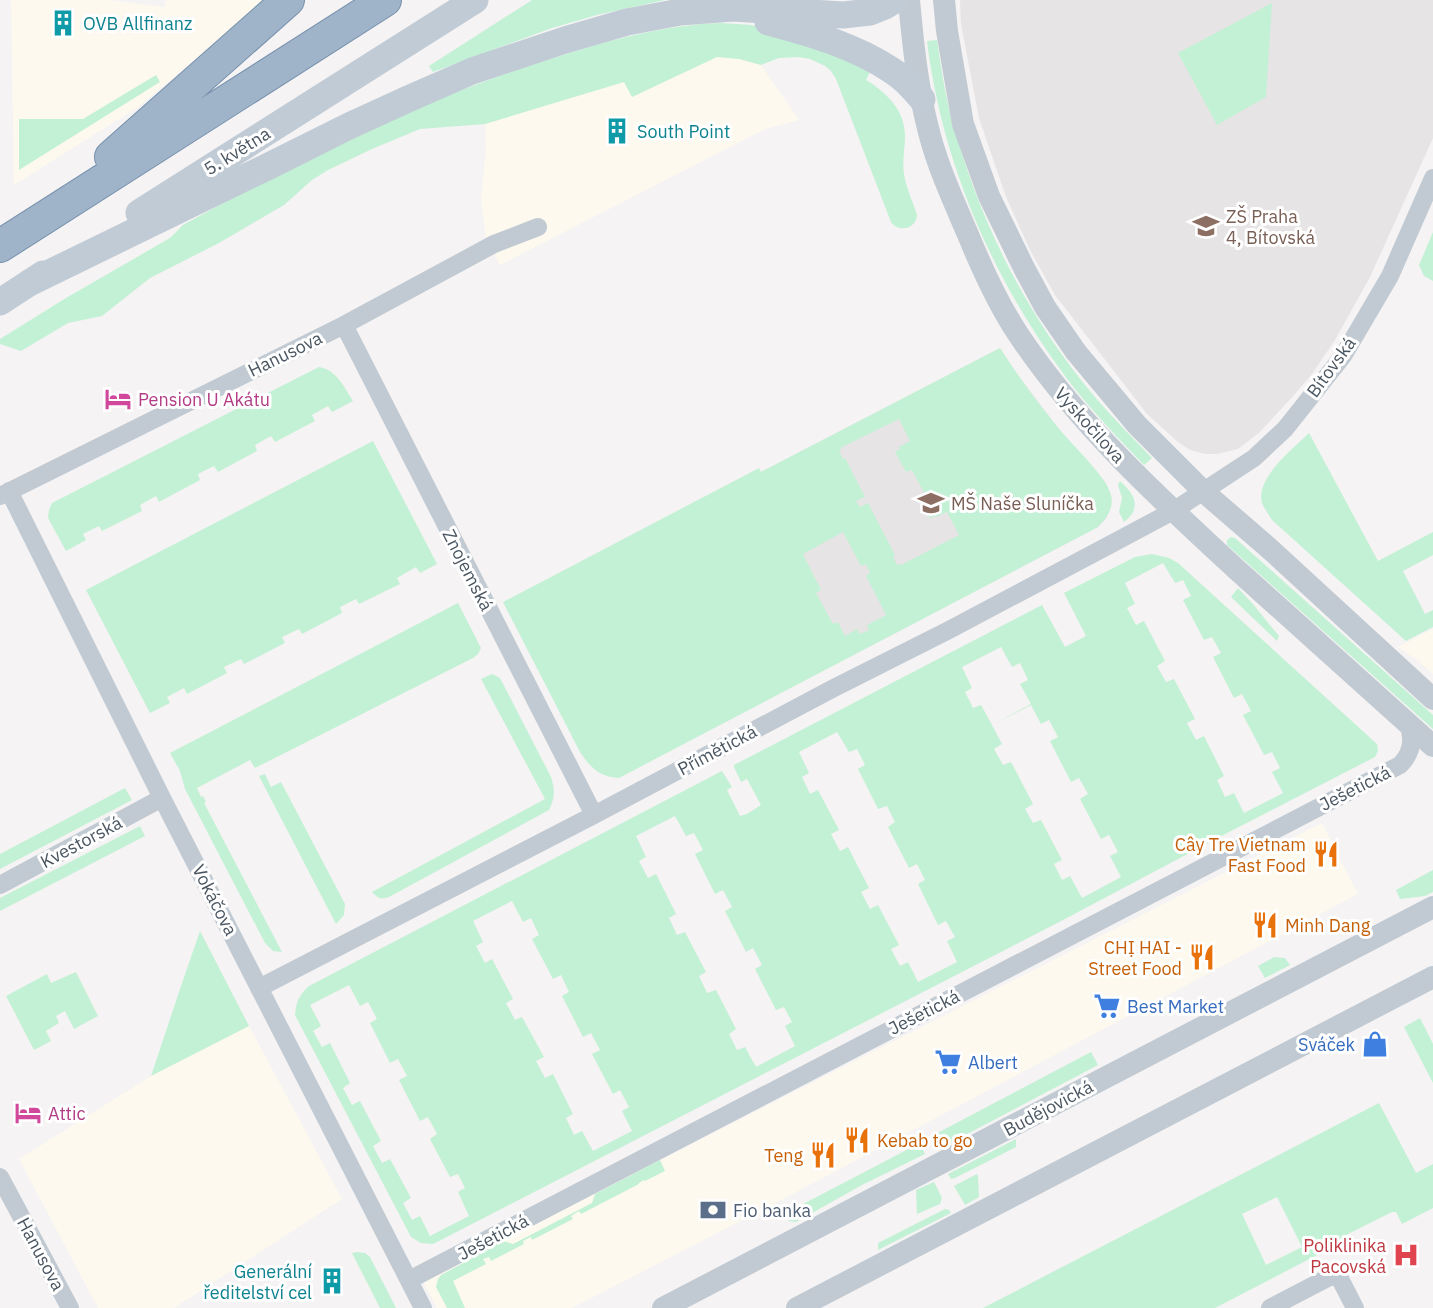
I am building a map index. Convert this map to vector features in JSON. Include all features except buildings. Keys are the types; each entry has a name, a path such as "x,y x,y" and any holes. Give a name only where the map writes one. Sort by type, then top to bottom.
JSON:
{"highway":[{"path":"41,220 288,0"},
{"path":"0,246 385,0"}],"main road":[{"name":"5. května","path":"0,302 475,0"},
{"path":"29,283 408,99 472,71 565,40 658,15 733,8 843,15 870,12 896,0"},
{"path":"702,10 767,21 841,45 891,70 912,87 922,99"}],"street":[{"name":"Vyskočilova","path":"909,0 922,99 930,136 946,183 995,295 1047,376 1104,444 1135,475 1422,736"},
{"name":"Vyskočilova","path":"944,0 963,124 989,196 1045,307 1076,352 1137,424 1204,492 1433,699"},
{"name":"Bítovská","path":"1173,511 1254,459 1285,429 1344,356 1390,276 1433,178"},
{"name":"Hanusova","path":"4,494 344,325 494,244 538,227"},
{"name":"Znojemská","path":"344,325 594,815"},
{"name":"Vokáčova","path":"4,494 423,1308"},
{"name":"Přímětická","path":"259,988 949,630 1173,511"},
{"name":"Ješetická","path":"409,1280 1400,765 1410,752 1412,734 1422,736"},
{"path":"1422,736 1433,764"},
{"name":"Kvestorská","path":"0,885 162,798"},
{"name":"Budějovická","path":"663,1308 1433,908"},
{"path":"797,1308 1431,984"},
{"name":"Hanusova","path":"0,1177 6,1204 70,1308"},
{"path":"1270,1308 1337,1273 1355,1308"}],"shaded area":[{"path":"11,0 109,0 164,7 166,0 267,0 138,107 14,185"},
{"name":"ZŠ Praha 4, Bítovská","path":"960,0 1433,0 1433,138 1370,277 1335,340 1312,374 1293,396 1260,432 1238,449 1205,454 1190,450 1178,442 1147,414 1055,295 1030,250 1006,197 979,118 961,24"},
{"path":"717,57 739,59 761,65 799,120 765,129 500,265 486,238 481,200 486,150 485,124 624,82 632,97"},
{"name":"MŠ Naše Sluníčka","path":"1000,348 1059,429 1106,483 1111,498 1106,519 1098,527 834,665 759,468 761,472"},
{"path":"1433,629 1433,674 1398,647"},
{"path":"1322,823 1358,894 787,1197 572,1308 437,1308 423,1281"},
{"path":"249,1026 342,1199 174,1308 98,1308 19,1159 151,1076"}],"green space":[{"path":"532,0 665,0 552,28 433,72 429,66"},
{"path":"1272,3 1266,97 1217,125 1178,53"},
{"path":"721,23 751,25 777,31 871,70 866,80 887,96 902,118 905,136 903,169 917,215 914,224 907,228 898,228 891,222 831,71 810,59 799,57 779,58 761,65 739,59 717,57 632,97 624,82 485,124 420,129 328,170 312,180 284,205 219,243 150,278 102,316 68,323 21,351 0,344 0,339 170,238 183,225 299,162 362,132 458,91 597,45 658,30"},
{"path":"937,40 947,100 962,155 974,190 1003,257 1039,321 1059,351 1115,420 1152,458 1144,465 1095,413 1068,380 1041,342 995,262 975,220 945,132 934,87 927,41"},
{"path":"156,75 160,82 19,170 19,119 83,119"},
{"path":"1433,232 1433,281 1424,276 1419,265"},
{"path":"1000,348 1044,410 1103,479 1111,495 1112,504 1107,516 1098,527 619,778 606,776 591,767 580,752 503,602 759,468 761,472","holes":["899,419 910,441 895,452 906,472 911,470 913,472 924,492 924,495 919,497 930,518 947,512 959,535 901,565 897,565 893,557 895,555 868,503 860,507 856,501 865,497 839,451 840,448","843,532 861,566 866,564 870,573 866,576 886,615 867,625 869,630 860,634 857,629 845,636 838,622 833,624 816,593 821,590 803,554"]},
{"path":"319,367 335,375 353,401 332,412 328,406 312,415 315,421 275,442 271,436 255,445 257,451 218,472 214,466 198,474 200,480 159,502 156,496 140,505 142,511 102,531 99,526 83,534 86,540 66,551 48,518 52,503"},
{"path":"1309,433 1378,561 1433,532 1433,555 1403,571 1425,614 1433,610 1433,627 1406,641 1272,520 1262,503 1261,493 1264,484 1277,465"},
{"path":"373,441 437,564 420,573 416,567 397,578 400,584 359,604 356,599 340,607 342,613 302,634 299,629 282,637 285,643 244,664 241,659 224,667 227,673 187,694 184,688 167,697 170,703 150,713 86,590"},
{"path":"1120,481 1132,496 1135,506 1124,522 1119,512 1122,498 1118,485"},
{"path":"1231,537 1235,538 1433,715 1433,729 1227,545 1227,540"},
{"path":"1152,554 1178,563 1377,744 1378,751 1375,757 433,1244 421,1243 411,1237 295,1015 299,999 309,986 722,771 732,787 727,790 740,816 747,814 761,805 747,779 741,782 734,765 1042,605 1065,647 1086,636 1064,593 1135,557","holes":["1163,563 1175,583 1183,580 1191,596 1183,600 1204,640 1212,637 1221,653 1213,657 1234,698 1242,694 1251,711 1243,715 1264,755 1272,752 1280,768 1272,772 1283,793 1244,813 1234,793 1225,797 1217,780 1224,776 1204,736 1196,740 1187,723 1195,719 1174,679 1166,682 1157,666 1165,661 1144,621 1136,625 1127,608 1135,604 1125,583","1001,647 1012,667 1020,663 1028,680 1020,684 1031,704 992,725 981,705 973,708 965,692 972,688 962,667","1031,705 1041,724 1049,720 1058,737 1050,741 1071,782 1079,778 1088,794 1080,799 1101,839 1109,835 1118,852 1110,856 1121,877 1082,898 1070,876 1062,880 1054,864 1062,860 1041,820 1033,823 1025,809 1033,804 1011,762 1003,765 994,749 1002,744 992,725","837,732 849,752 857,749 865,765 858,769 878,809 887,806 895,822 888,827 909,868 917,864 925,880 918,884 938,925 946,921 955,937 947,941 957,962 918,982 908,962 900,966 891,949 899,945 878,905 870,909 861,892 869,888 848,847 840,851 831,834 839,830 818,790 810,794 802,777 809,773 799,752","675,816 686,836 694,833 703,850 695,854 715,894 723,890 732,907 725,911 746,952 753,948 762,965 755,969 776,1010 784,1007 792,1022 785,1026 795,1046 756,1067 745,1047 737,1050 729,1034 736,1029 716,990 707,993 699,976 706,972 685,932 677,935 669,918 676,914 656,874 648,878 639,861 646,857 636,836","512,901 523,922 531,918 539,935 532,939 553,979 561,975 569,992 562,996 583,1037 591,1033 600,1050 592,1054 613,1094 620,1090 629,1107 622,1111 632,1131 593,1151 582,1131 574,1135 566,1118 573,1114 553,1074 545,1078 536,1061 544,1057 522,1017 515,1020 506,1003 513,999 492,959 485,963 476,946 483,942 473,921","349,985 360,1006 368,1002 377,1019 370,1023 390,1063 398,1059 407,1076 399,1080 420,1121 428,1117 437,1134 430,1139 450,1177 458,1174 465,1188 458,1192 469,1216 430,1236 420,1216 412,1220 403,1203 411,1198 390,1159 382,1163 373,1146 381,1141 360,1101 352,1105 343,1088 350,1083 330,1043 322,1047 313,1031 321,1026 310,1005"]},
{"path":"1238,588 1279,636 1277,641 1231,597"},
{"path":"458,603 481,648 473,658 255,768 250,760 197,788 282,952 273,951 265,943 185,789 180,771 170,753"},
{"path":"492,674 500,678 551,777 554,794 549,810 389,897 378,897 372,892 545,799 481,679"},
{"path":"265,774 271,787 281,782 345,904 344,915 336,924 259,776"},
{"path":"125,788 132,800 0,869 0,854"},
{"path":"140,826 145,836 0,911 0,898"},
{"path":"1433,870 1433,892 1425,896 1400,899 1396,890"},
{"path":"200,931 249,1026 151,1076 178,995"},
{"path":"1274,957 1285,958 1290,965 1265,978 1258,966"},
{"path":"76,972 98,1016 74,1029 65,1011 56,1016 59,1023 46,1031 51,1041 34,1050 6,996 47,974 51,983"},
{"path":"1420,1018 1433,1044 1433,1083 1404,1027"},
{"path":"1091,1052 1098,1065 937,1150 930,1137"},
{"path":"1379,1103 1416,1173 1433,1164 1433,1208 1402,1224 1396,1212 1392,1212 1342,1237 1344,1241 1215,1308 983,1308","holes":["1277,1197 1302,1247 1266,1265 1242,1214"]},
{"path":"1016,1139 1016,1147 955,1178 951,1179 948,1174"},
{"path":"920,1143 925,1154 862,1185 796,1222 789,1221 784,1214"},
{"path":"660,1160 665,1171 581,1214 579,1211 571,1216 573,1219 532,1240 531,1237 523,1241 524,1244 491,1261 489,1257 483,1259 486,1264 453,1281 465,1308 447,1308 436,1287 441,1275 504,1241 513,1244 592,1203 595,1194"},
{"path":"977,1174 979,1197 965,1205 954,1186"},
{"path":"934,1182 942,1198 940,1204 917,1214 916,1190"},
{"path":"945,1209 951,1213 878,1250 878,1243"},
{"path":"352,1253 365,1253 370,1257 396,1308 380,1308"}],"place":[{"name":"OVB Allfinanz","path":"63,23"},
{"name":"South Point","path":"617,131"},
{"name":"ZŠ Praha 4, Bítovská","path":"1206,226"},
{"name":"Pension U Akátu","path":"118,399"},
{"name":"MŠ Naše Sluníčka","path":"931,503"},
{"name":"Cây Tre Vietnam Fast Food","path":"1326,854"},
{"name":"Minh Dang","path":"1265,925"},
{"name":"CHỊ HAI - Street Food","path":"1202,957"},
{"name":"Best Market","path":"1107,1006"},
{"name":"Sváček","path":"1375,1044"},
{"name":"Albert","path":"948,1062"},
{"name":"Attic","path":"28,1113"},
{"name":"Kebab to go","path":"857,1140"},
{"name":"Teng","path":"823,1155"},
{"name":"Fio banka","path":"713,1210"},
{"name":"Poliklinika Pacovská","path":"1406,1255"},
{"name":"Generální ředitelství cel","path":"332,1281"}]}
